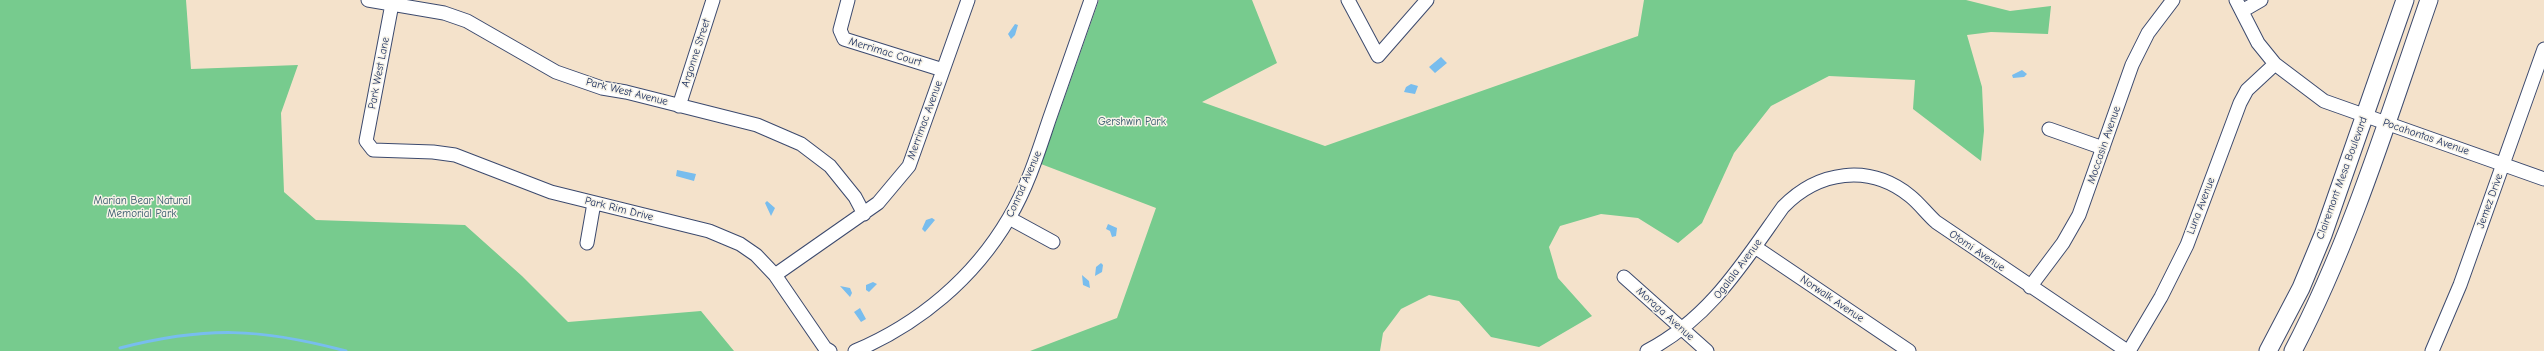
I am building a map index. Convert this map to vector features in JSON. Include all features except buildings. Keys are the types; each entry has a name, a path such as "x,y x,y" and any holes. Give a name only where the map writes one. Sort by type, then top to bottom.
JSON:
{"main road":[{"name":"Clairemont Mesa Boulevard","path":"2268,351 2301,288 2322,235 2405,0"},
{"name":"Clairemont Mesa Boulevard","path":"2293,351 2327,284 2429,0"}],"street":[{"name":"Park West Avenue","path":"368,0 444,13 467,22 556,72 602,88 757,125 801,144 830,166 855,197 864,214"},
{"name":"Argonne Street","path":"679,106 713,0"},
{"name":"Merrimac Court","path":"848,0 840,30 844,39 943,70"},
{"name":"Merrimac Avenue","path":"775,275 878,203 909,166 968,0"},
{"name":"Conrad Avenue","path":"856,351 899,329 941,299 980,260 1009,218 1038,153 1091,0"},
{"path":"1348,0 1378,56 1427,0"},
{"name":"Moccasin Avenue","path":"2030,287 2063,243 2079,215 2132,65 2148,32 2174,0"},
{"path":"2239,5 2261,0"},
{"name":"Park West Lane","path":"366,141 392,4"},
{"name":"Pocahontas Avenue","path":"2239,5 2258,43 2275,64 2324,101 2544,179"},
{"name":"Jemez Drive","path":"2432,351 2460,285 2544,51"},
{"name":"Luna Avenue","path":"2128,351 2161,298 2187,246 2240,103 2247,90 2275,64"},
{"path":"2049,129 2103,148"},
{"name":"Park Rim Drive","path":"366,141 372,150 433,152 455,155 551,192 709,231 740,244 756,255 775,275 825,348 830,351"},
{"name":"Otomi Avenue","path":"1822,181 1838,175 1857,175 1880,180 1910,195 1936,222 2030,287 2128,351"},
{"name":"Ogalala Avenue","path":"1647,351 1700,315 1718,296 1794,196 1811,185 1822,181"},
{"path":"586,243 594,203"},
{"path":"1009,218 1052,242"},
{"name":"Norwalk Avenue","path":"1755,246 1909,351"},
{"name":"Moraga Avenue","path":"1624,277 1707,351"}],"green space":[{"name":"Marian Bear Natural Memorial Park","path":"0,0 186,0 191,69 298,65 281,113 284,192 316,220 465,225 522,276 568,322 701,311 734,351 0,351"},
{"name":"Gershwin Park","path":"1099,0 1252,0 1277,63 1202,102 1325,146 1638,36 1644,0 1966,0 2010,11 2051,6 2048,34 1991,32 1967,35 1982,87 1984,131 1981,161 1913,109 1915,80 1829,76 1771,106 1734,153 1702,223 1678,243 1638,218 1601,214 1560,226 1549,247 1558,278 1592,316 1539,347 1491,337 1459,301 1429,295 1401,309 1383,333 1380,351 1030,351 1117,318 1156,208 1041,164"}],"water":[{"path":"1015,24 1018,25 1015,35 1011,39 1008,34"},
{"path":"1441,57 1447,63 1435,73 1429,67"},
{"path":"2022,70 2027,74 2024,77 2013,78 2012,75"},
{"path":"1411,84 1418,86 1415,94 1404,92 1406,87"},
{"path":"677,170 696,174 694,181 676,176"},
{"path":"767,201 775,208 771,216 765,203"},
{"path":"932,218 935,220 925,232 922,229 926,220"},
{"path":"1108,224 1117,228 1116,236 1112,237 1110,231 1106,229"},
{"path":"1101,263 1103,265 1102,272 1095,276 1096,267"},
{"path":"1082,275 1089,281 1090,288 1083,285"},
{"path":"873,282 877,284 869,292 866,290 866,285"},
{"path":"840,286 850,288 852,293 850,297"},
{"path":"860,308 866,319 861,322 854,312"}],"waterway":[{"path":"120,348 180,336 207,333 233,333 259,334 286,338 315,343 346,351"}]}
